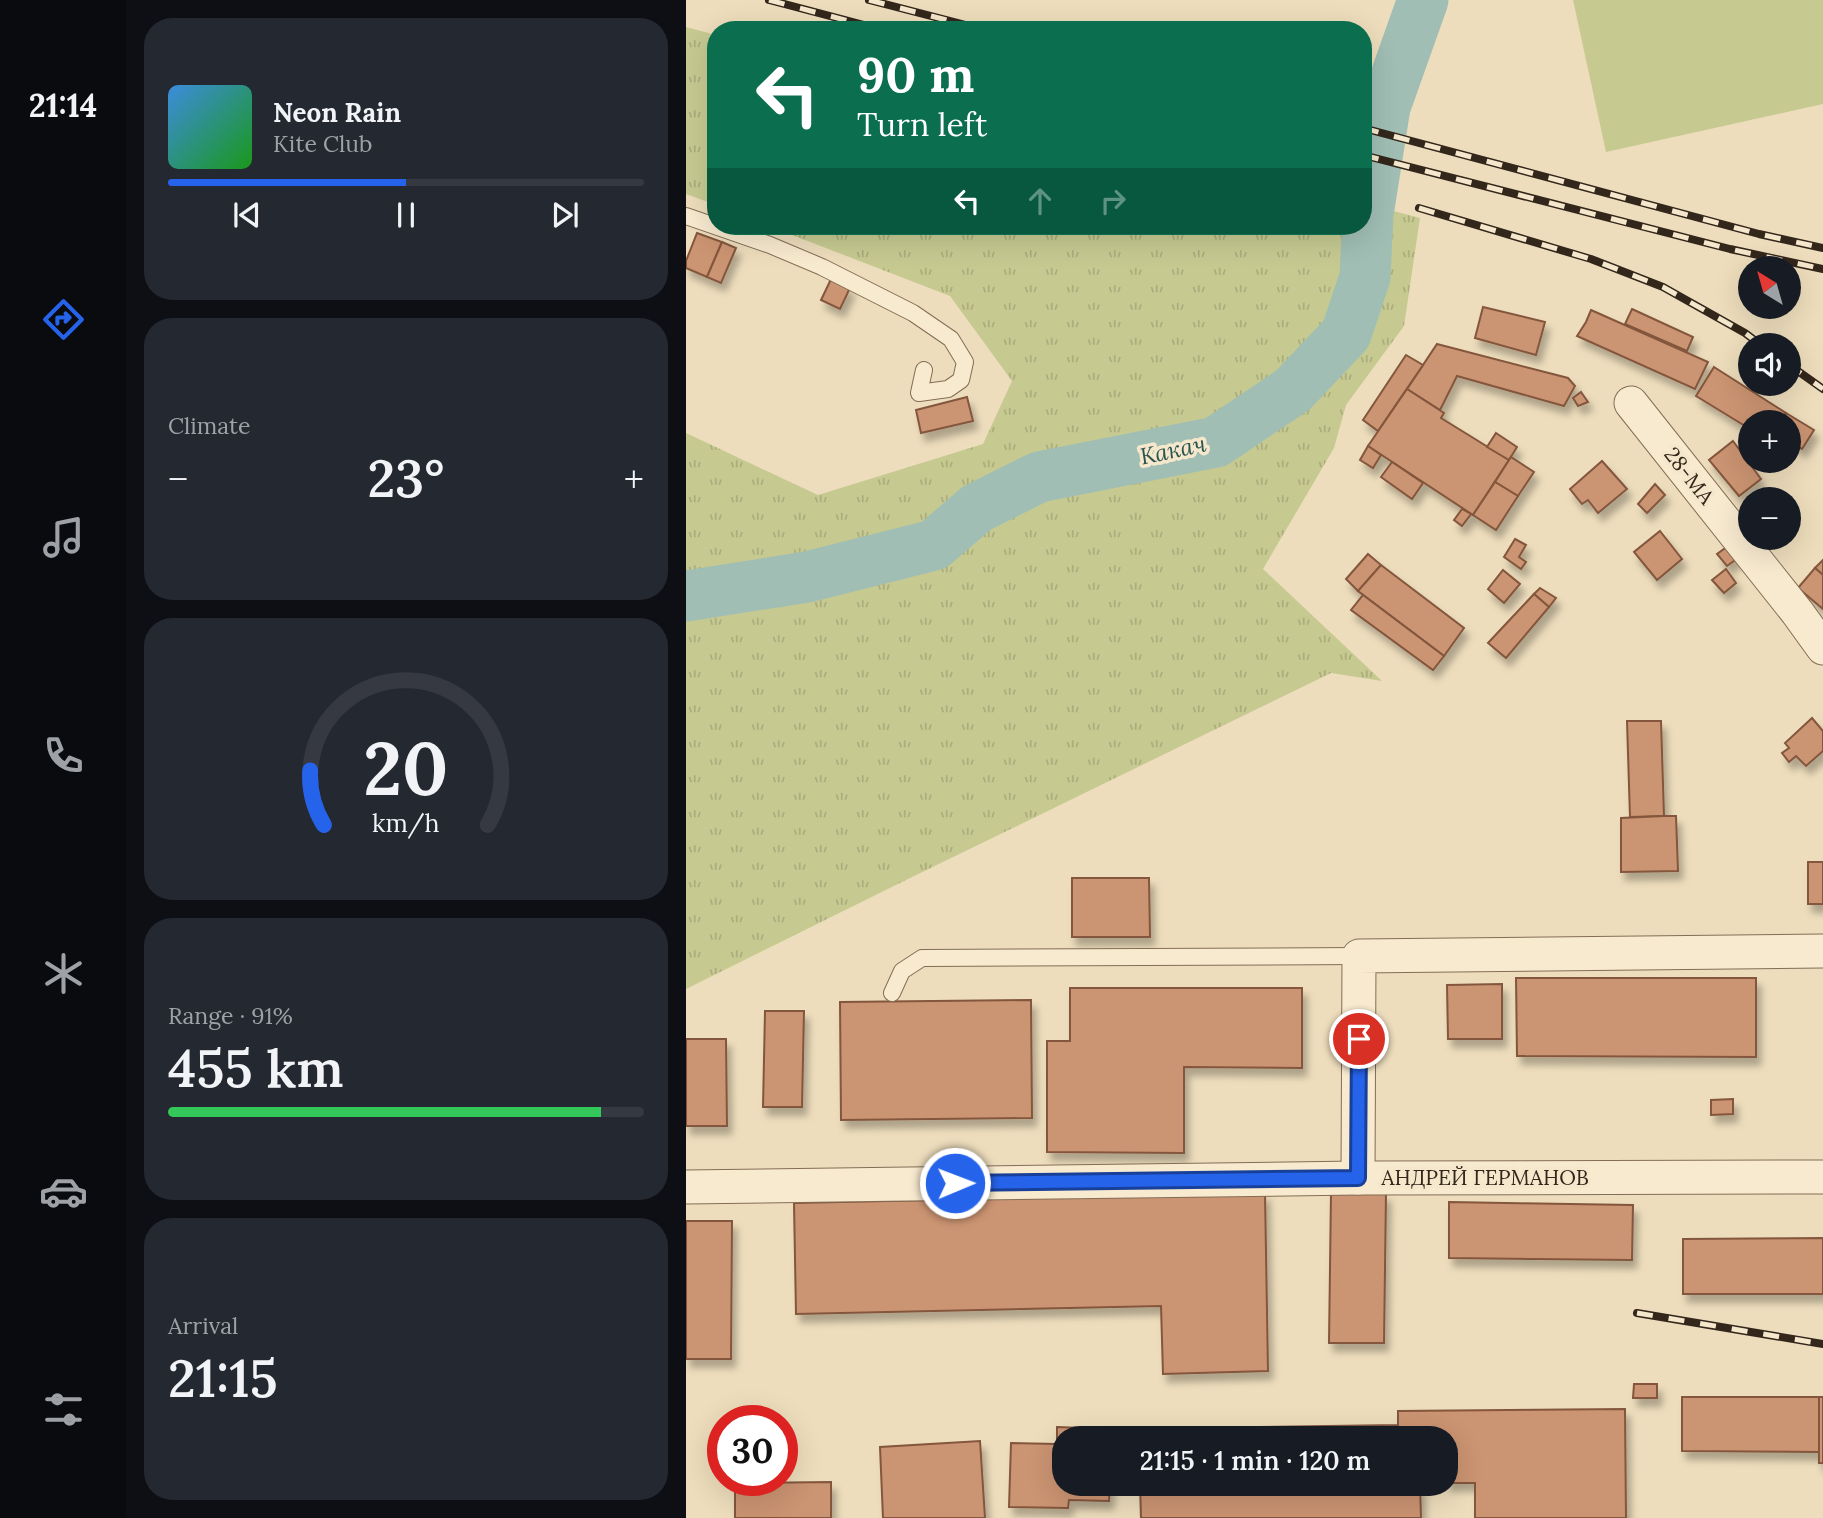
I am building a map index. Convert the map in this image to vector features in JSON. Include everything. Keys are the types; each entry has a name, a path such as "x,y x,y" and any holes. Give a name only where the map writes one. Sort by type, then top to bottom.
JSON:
{"street":[{"name":"28-МА","path":"1631,403 1823,648"},
{"path":"1358,1178 1359,956 1823,951"},
{"name":"АНДРЕЙ ГЕРМАНОВ","path":"686,1187 1358,1178 1823,1177"}],"lane":[{"path":"686,216 707,223"},
{"path":"743,235 801,258 913,313 951,339 965,362 961,380 948,389 919,393 924,370"},
{"path":"892,993 902,971 922,958 1359,956"}],"green space":[{"path":"1573,0 1823,0 1823,104 1606,152"},
{"path":"686,27 707,33 707,202 686,194"},
{"path":"1372,205 1420,218 1404,326 1346,405 1334,448 1263,569 1382,681 1331,673 686,989 686,433 818,495 983,444 1012,381 950,296 792,235 1372,235"}],"building":[{"path":"697,233 722,242 707,277 686,268"},
{"path":"722,242 736,248 721,283 707,277"},
{"path":"831,279 850,288 840,309 821,300"},
{"path":"1483,307 1545,322 1536,355 1475,338"},
{"path":"1632,309 1693,337 1687,351 1625,324"},
{"path":"1591,310 1708,362 1695,389 1577,336"},
{"path":"1437,344 1568,378 1575,386 1564,406 1457,376 1440,410 1407,389"},
{"path":"1406,355 1423,365 1378,431 1363,420"},
{"path":"1714,367 1738,382 1738,396 1759,396 1781,410 1738,410 1738,422 1696,396"},
{"path":"1407,389 1444,413 1441,418 1509,460 1473,515 1368,446"},
{"path":"1581,392 1588,402 1578,406 1573,398"},
{"path":"967,397 973,421 921,433 916,410"},
{"path":"1801,422 1814,430 1801,448"},
{"path":"1496,433 1517,447 1509,460 1487,447"},
{"path":"1733,441 1738,448 1738,473 1757,473 1761,479 1751,487 1738,487 1738,495 1709,460"},
{"path":"1368,446 1381,455 1373,468 1360,460"},
{"path":"1511,457 1534,472 1518,496 1495,482"},
{"path":"1602,461 1627,489 1598,513 1588,500 1582,504 1570,489"},
{"path":"1392,462 1423,483 1412,499 1381,477"},
{"path":"1495,482 1518,496 1496,530 1473,515"},
{"path":"1655,484 1665,495 1647,513 1638,504"},
{"path":"1462,509 1471,514 1462,526 1454,520"},
{"path":"1660,531 1682,559 1657,580 1634,552"},
{"path":"1515,539 1526,545 1519,557 1526,562 1521,569 1504,557"},
{"path":"1728,546 1738,558 1727,566 1717,554"},
{"path":"1368,554 1381,565 1358,591 1346,579"},
{"path":"1823,560 1823,575 1815,568"},
{"path":"1381,565 1464,628 1444,656 1358,591"},
{"path":"1815,568 1823,575 1823,609 1798,588"},
{"path":"1726,569 1736,583 1724,593 1712,580"},
{"path":"1503,570 1520,584 1504,603 1488,589"},
{"path":"1540,588 1556,598 1549,607 1534,594"},
{"path":"1534,594 1549,607 1506,658 1488,643"},
{"path":"1363,595 1444,656 1433,670 1351,610"},
{"path":"1812,718 1823,731 1823,751 1806,766 1796,756 1789,762 1782,753 1789,748 1785,743"},
{"path":"1627,721 1661,721 1664,816 1630,817"},
{"path":"1676,816 1678,871 1621,872 1621,818"},
{"path":"1808,862 1823,862 1823,904 1808,904"},
{"path":"1072,878 1149,878 1150,937 1072,937"},
{"path":"1516,978 1756,978 1756,1057 1517,1056"},
{"path":"1502,984 1502,1039 1448,1039 1447,985"},
{"path":"1070,988 1302,988 1302,1068 1184,1067 1184,1153 1047,1152 1047,1041 1070,1041"},
{"path":"1031,1000 1032,1118 841,1120 840,1002"},
{"path":"765,1011 804,1011 802,1107 763,1107"},
{"path":"686,1039 726,1039 727,1126 686,1126"},
{"path":"1733,1099 1733,1114 1711,1115 1711,1100"},
{"path":"1265,1193 1268,1371 1163,1374 1161,1306 796,1314 794,1203"},
{"path":"1331,1193 1386,1194 1384,1343 1329,1343"},
{"path":"1449,1202 1633,1205 1632,1260 1449,1258"},
{"path":"686,1221 732,1221 731,1359 686,1359"},
{"path":"1823,1238 1823,1294 1683,1294 1683,1239"},
{"path":"1634,1384 1657,1384 1657,1398 1633,1398"},
{"path":"1682,1397 1819,1397 1819,1452 1682,1451"},
{"path":"1819,1397 1823,1397 1823,1463 1819,1463"},
{"path":"1625,1409 1626,1518 1475,1518 1475,1483 1458,1483 1458,1426 1328,1426 1398,1425 1398,1411"},
{"path":"980,1441 985,1518 883,1518 880,1447"},
{"path":"1011,1443 1052,1444 1052,1496 1109,1496 1109,1501 1069,1500 1068,1508 1009,1507"},
{"path":"798,1482 831,1482 831,1518 735,1518 735,1496 798,1496"},
{"path":"1140,1496 1420,1496 1421,1518 1141,1518"}],"waterway":[{"name":"Какач","path":"1372,189 1385,107 1423,0"},
{"name":"Какач","path":"686,596 807,577 934,545 977,508 1039,477 1216,442 1293,390 1346,334 1365,277 1367,235"}],"railway":[{"path":"769,0 849,21"},
{"path":"869,0 950,21"},
{"path":"1372,130 1759,234 1823,248"},
{"path":"1372,157 1730,249 1823,269"},
{"path":"1419,208 1591,259 1663,287 1745,333"},
{"path":"1801,373 1823,389"},
{"path":"1637,1313 1823,1344"}],"route":[{"path":"955,1183 1358,1178 1359,1039"}]}
